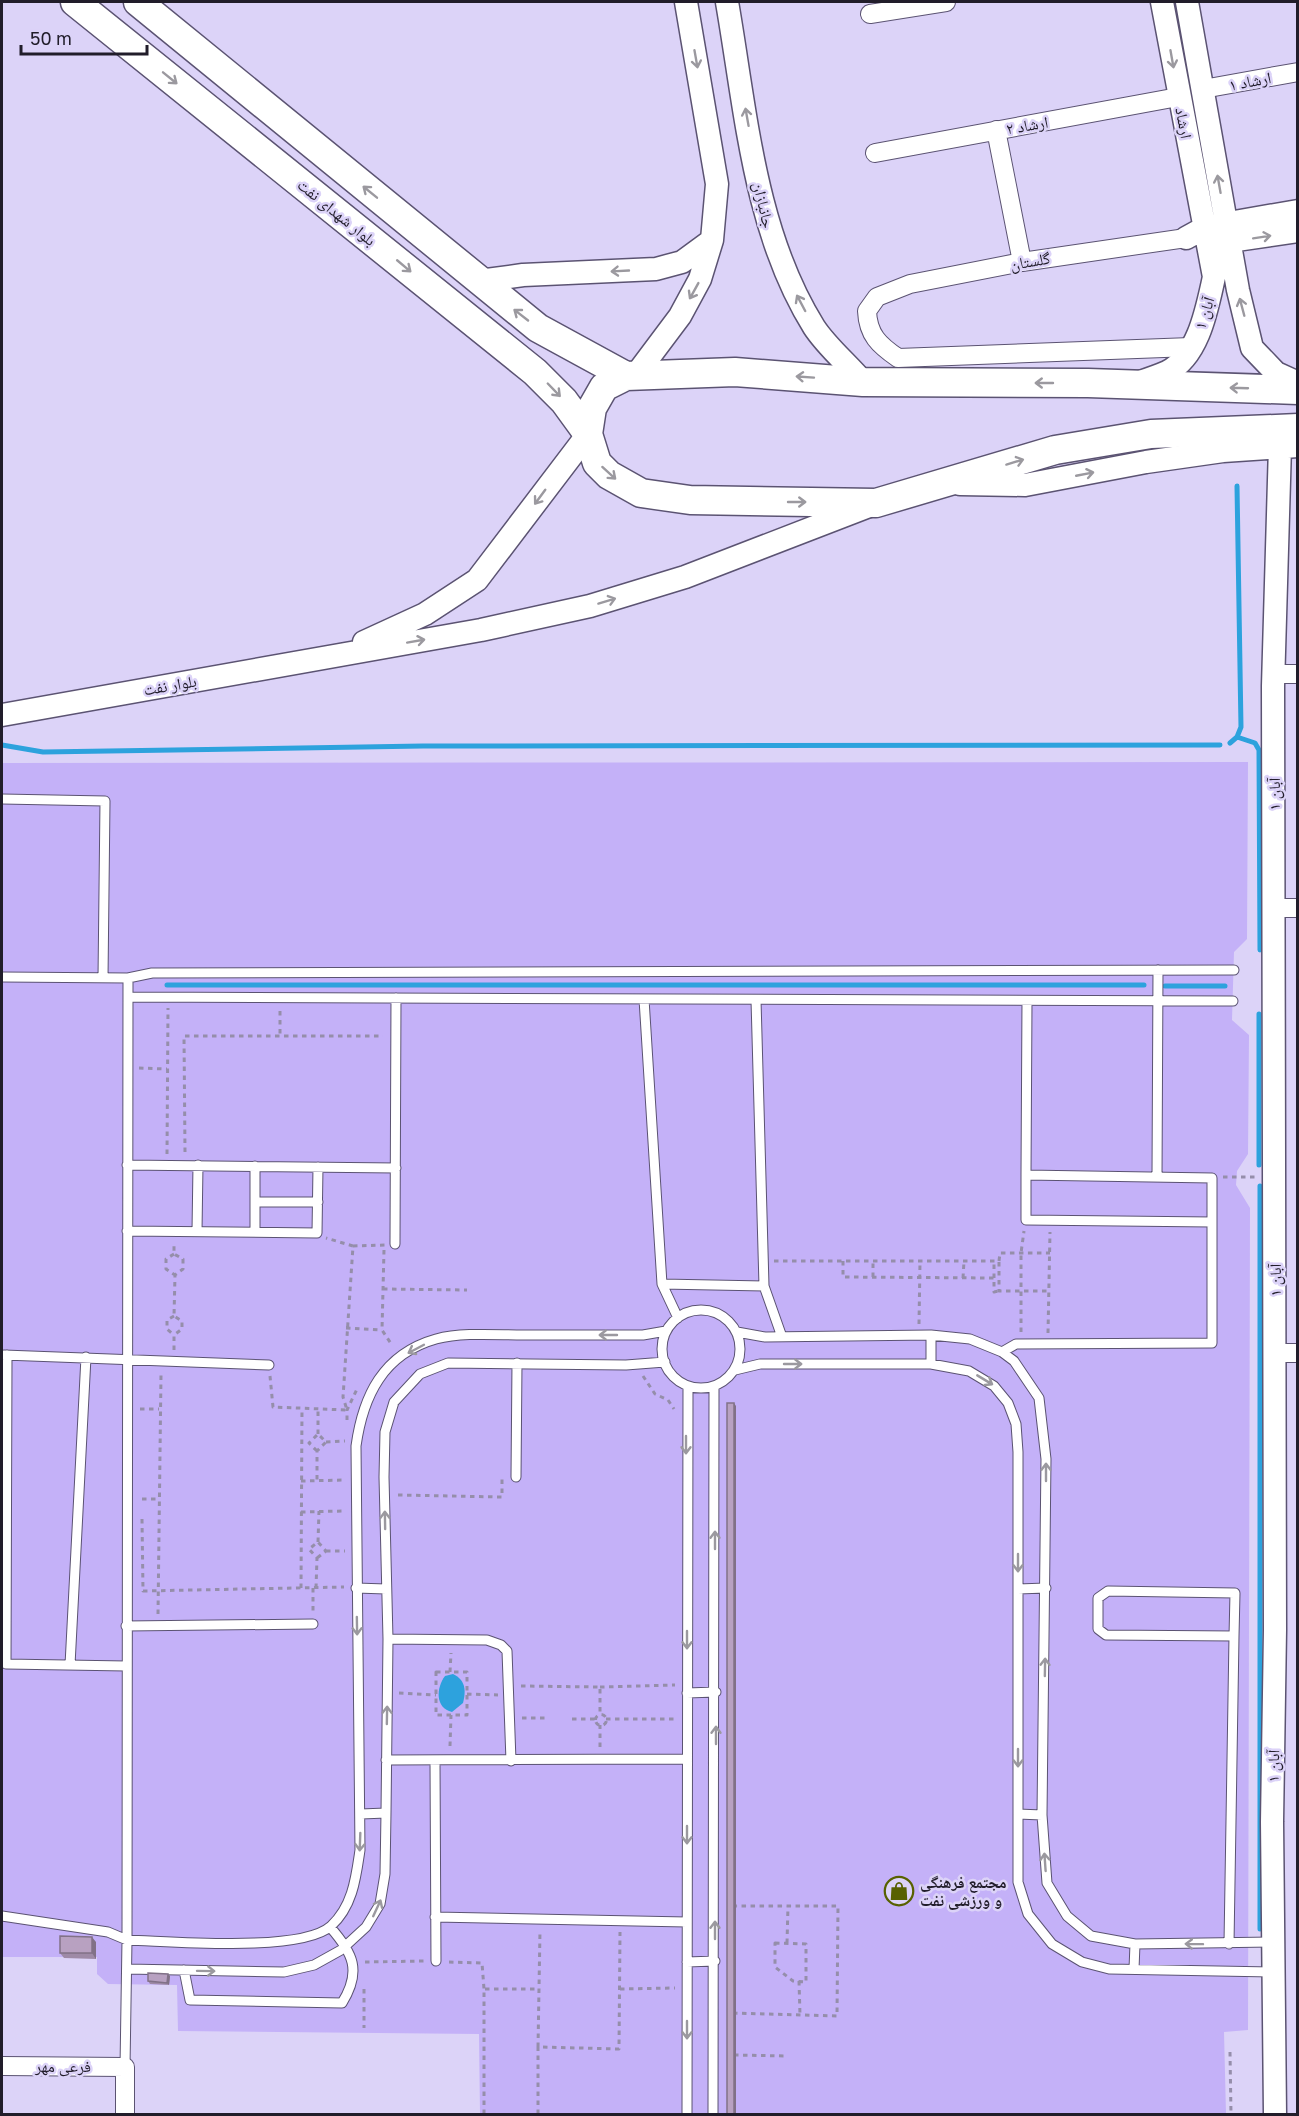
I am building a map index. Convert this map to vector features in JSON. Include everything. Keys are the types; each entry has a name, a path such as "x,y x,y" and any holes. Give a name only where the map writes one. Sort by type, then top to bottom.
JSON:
{"main road":[{"name":"بلوار شهدای نفت","path":"75,2 518,357 553,388 588,434"},
{"path":"138,2 538,328 630,376"},
{"path":"1292,440 1151,434 1055,450 876,503 710,501 641,493 609,476 597,463 588,434 592,408 604,387 630,376 735,372 863,382 1133,385 1298,390"}],"street":[{"path":"630,376 680,316 700,279 712,240 717,184 686,2"},
{"name":"جانبازان","path":"727,2 770,231 788,278 815,329 863,382"},
{"path":"870,14 946,2"},
{"name":"ارشاد","path":"1162,2 1178,97 1218,234"},
{"name":"ارشاد","path":"1186,2 1203,90 1218,234"},
{"name":"ارشاد ۱","path":"1203,90 1298,72"},
{"name":"ارشاد ۲","path":"875,153 1178,97"},
{"path":"996,130 1022,262"},
{"name":"گلستان","path":"1218,234 1298,211"},
{"name":"گلستان","path":"1191,347 898,358 878,344 868,328 867,310 877,297 910,284 1022,262 1218,234 1298,231"},
{"name":"آبان ۱","path":"1133,385 1169,371 1191,347 1206,313 1214,277 1218,234"},
{"name":"آبان ۱","path":"1218,234 1238,290 1252,348 1276,373 1298,382"},
{"path":"479,281 523,275 656,269 682,262 712,240"},
{"path":"338,654 425,614 477,580 588,434"},
{"name":"آبان ۱","path":"1275,2115 1273,1942 1286,1353 1275,1176 1274,674 1292,440"},
{"path":"338,654 481,630 590,606 685,577 876,503"},
{"name":"بلوار نفت","path":"2,715 338,654"},
{"path":"1274,674 1298,674"},
{"path":"1274,908 1298,908"},
{"name":"فرعی مهر","path":"2,2066 125,2067"},
{"path":"125,2067 125,2115"}],"lane":[{"path":"2,799 105,801 103,978"},
{"path":"1157,1177 1158,970"},
{"path":"2,977 128,978 152,972 1234,970"},
{"path":"125,2067 128,978"},
{"path":"128,997 1233,1001"},
{"path":"395,1244 396,998"},
{"path":"644,999 662,1284 678,1318"},
{"path":"756,1000 764,1286 782,1337"},
{"path":"1027,1001 1026,1221 1212,1222"},
{"path":"127,1165 396,1167"},
{"path":"197,1232 198,1165"},
{"path":"255,1166 255,1232"},
{"path":"127,1231 317,1233 318,1167"},
{"path":"1002,1352 1021,1344 1212,1343 1212,1178 1026,1175"},
{"path":"255,1202 318,1202"},
{"path":"662,1284 764,1286"},
{"path":"696,1310 708,1310 730,1321 741,1344 740,1357 735,1370 726,1380 701,1389 688,1386 676,1379 665,1362 662,1343 666,1331 678,1318 696,1310"},
{"path":"2,1916 108,1932 127,1940 270,1942 301,1939 330,1927 355,1889 360,1814 356,1446 360,1421 374,1384 389,1367 409,1352 436,1339 474,1335 643,1335 666,1331"},
{"path":"737,1332 765,1337 931,1335 970,1339 1002,1352 1014,1361 1039,1398 1046,1459 1042,1815 1047,1883 1066,1916 1092,1936 1135,1944 1273,1942"},
{"path":"931,1335 931,1364"},
{"path":"126,1666 6,1664 4,1355 268,1365"},
{"path":"70,1665 86,1358"},
{"path":"127,1969 284,1972 314,1965 346,1945 366,1928 380,1904 385,1874 386,1813 388,1639 386,1432 394,1402 420,1374 448,1363 626,1365 665,1362"},
{"path":"516,1477 517,1364"},
{"path":"735,1370 760,1364 931,1364 969,1371 994,1386 1008,1403 1017,1424 1018,1882 1028,1914 1052,1944 1082,1962 1109,1969 1274,1972"},
{"path":"687,2115 688,1386"},
{"path":"713,2115 716,1692 714,1386"},
{"path":"356,1588 386,1589"},
{"path":"1018,1589 1046,1588"},
{"path":"1229,1944 1235,1593 1108,1591 1098,1598 1098,1629 1106,1635 1234,1636"},
{"path":"126,1626 314,1624"},
{"path":"388,1639 487,1640 501,1645 507,1651 511,1761"},
{"path":"687,1693 716,1692"},
{"path":"386,1760 687,1759"},
{"path":"435,1761 436,1961"},
{"path":"360,1814 386,1813"},
{"path":"1018,1815 1042,1815"},
{"path":"435,1917 687,1922"},
{"path":"184,1970 190,2000 342,2003 351,1989 353,1960 346,1945 330,1927"},
{"path":"1134,1969 1135,1944"},
{"path":"687,1962 715,1961"}],"path":[{"path":"167,1165 168,997"},
{"path":"280,1011 280,1036"},
{"path":"185,1165 184,1036 396,1036"},
{"path":"128,1068 167,1069"},
{"path":"1212,1178 1275,1176"},
{"path":"1021,1344 1021,1253 1026,1221"},
{"path":"1047,1344 1051,1221"},
{"path":"174,1254 175,1231"},
{"path":"317,1233 353,1246 395,1244"},
{"path":"384,1245 382,1330 390,1346 402,1340"},
{"path":"346,1451 347,1410 343,1397 353,1246"},
{"path":"1049,1291 994,1292 994,1278 1000,1253 1050,1253"},
{"path":"174,1254 183,1259 183,1269 175,1275"},
{"path":"174,1254 166,1259 165,1269 175,1275"},
{"path":"764,1261 997,1261"},
{"path":"843,1261 843,1277 994,1278"},
{"path":"873,1261 873,1277"},
{"path":"919,1335 920,1261"},
{"path":"963,1278 964,1261"},
{"path":"997,1261 999,1291"},
{"path":"174,1316 175,1275"},
{"path":"383,1289 467,1290"},
{"path":"174,1316 182,1321 182,1329 174,1335"},
{"path":"174,1316 167,1320 167,1329 174,1335"},
{"path":"346,1328 382,1330"},
{"path":"173,1361 174,1335"},
{"path":"158,1626 159,1409 162,1361"},
{"path":"268,1365 273,1407 347,1410"},
{"path":"626,1365 646,1379 655,1394 668,1400 674,1408 674,1415"},
{"path":"347,1410 364,1379"},
{"path":"141,1399 141,1420"},
{"path":"301,1588 302,1408"},
{"path":"140,1409 159,1409"},
{"path":"318,1409 318,1434 326,1442"},
{"path":"309,1443 318,1434"},
{"path":"317,1451 326,1442 346,1441"},
{"path":"301,1442 309,1443 317,1451 318,1480"},
{"path":"346,1470 346,1491"},
{"path":"398,1495 502,1497 502,1475 516,1477"},
{"path":"301,1481 346,1480"},
{"path":"141,1487 143,1591 345,1587 345,1578"},
{"path":"142,1499 159,1499"},
{"path":"346,1501 346,1521"},
{"path":"319,1511 318,1542 326,1551"},
{"path":"301,1512 346,1511"},
{"path":"346,1541 346,1560"},
{"path":"301,1549 309,1549 318,1542"},
{"path":"309,1549 317,1558 314,1624"},
{"path":"317,1558 326,1551 346,1551"},
{"path":"450,1672 452,1640"},
{"path":"436,1672 467,1672 467,1695 467,1715 436,1715 436,1672"},
{"path":"675,1674 675,1697"},
{"path":"467,1695 510,1690 675,1685"},
{"path":"572,1719 595,1719 600,1714 600,1687"},
{"path":"398,1693 436,1695"},
{"path":"675,1708 676,1759"},
{"path":"600,1714 606,1719 676,1719"},
{"path":"450,1761 451,1715"},
{"path":"510,1718 547,1718"},
{"path":"595,1719 600,1725 600,1760"},
{"path":"600,1725 604,1724 606,1719"},
{"path":"714,2013 837,2016 838,1906 733,1906"},
{"path":"787,1943 788,1906"},
{"path":"538,2115 540,1919"},
{"path":"538,2047 619,2049 620,1921"},
{"path":"775,1943 787,1943 806,1944 806,1982 793,1981 775,1967 775,1943"},
{"path":"675,1977 675,2014 687,2013"},
{"path":"799,1982 800,2015"},
{"path":"619,1989 675,1988"},
{"path":"484,2115 484,1989 539,1989"},
{"path":"733,2001 733,2024"},
{"path":"733,2045 733,2064"},
{"path":"1230,2052 1231,2115"},
{"path":"733,2055 786,2056"}],"shaded area":[{"path":"1248,762 1247,939 1234,952 1232,1020 1249,1035 1248,1154 1237,1171 1236,1185 1250,1208 1248,2030 1224,2032 1226,2114 480,2114 479,2034 178,2031 177,1985 108,1984 97,1974 97,1957 2,1957 2,763"}],"water":[{"path":"453,1674 463,1683 465,1694 463,1703 452,1712 442,1706 439,1692 445,1676"}],"building":[{"path":"727,1403 734,1403 734,2115 727,2115"},
{"path":"60,1936 92,1937 92,1953 60,1953"},
{"path":"148,1973 168,1974 167,1983 148,1981"}],"waterway":[{"path":"1230,743 1237,737 1241,727 1237,486"},
{"path":"1237,737 1255,743 1259,750 1260,950"},
{"path":"2,745 43,752 423,746 1220,745"},
{"path":"167,985 1144,985"},
{"path":"1165,986 1225,986"},
{"path":"1259,1014 1259,1165"},
{"path":"1260,1186 1260,1929"}],"place":[{"name":"مجتمع فرهنگى و ورزشى نفت","path":"899,1891"}]}
